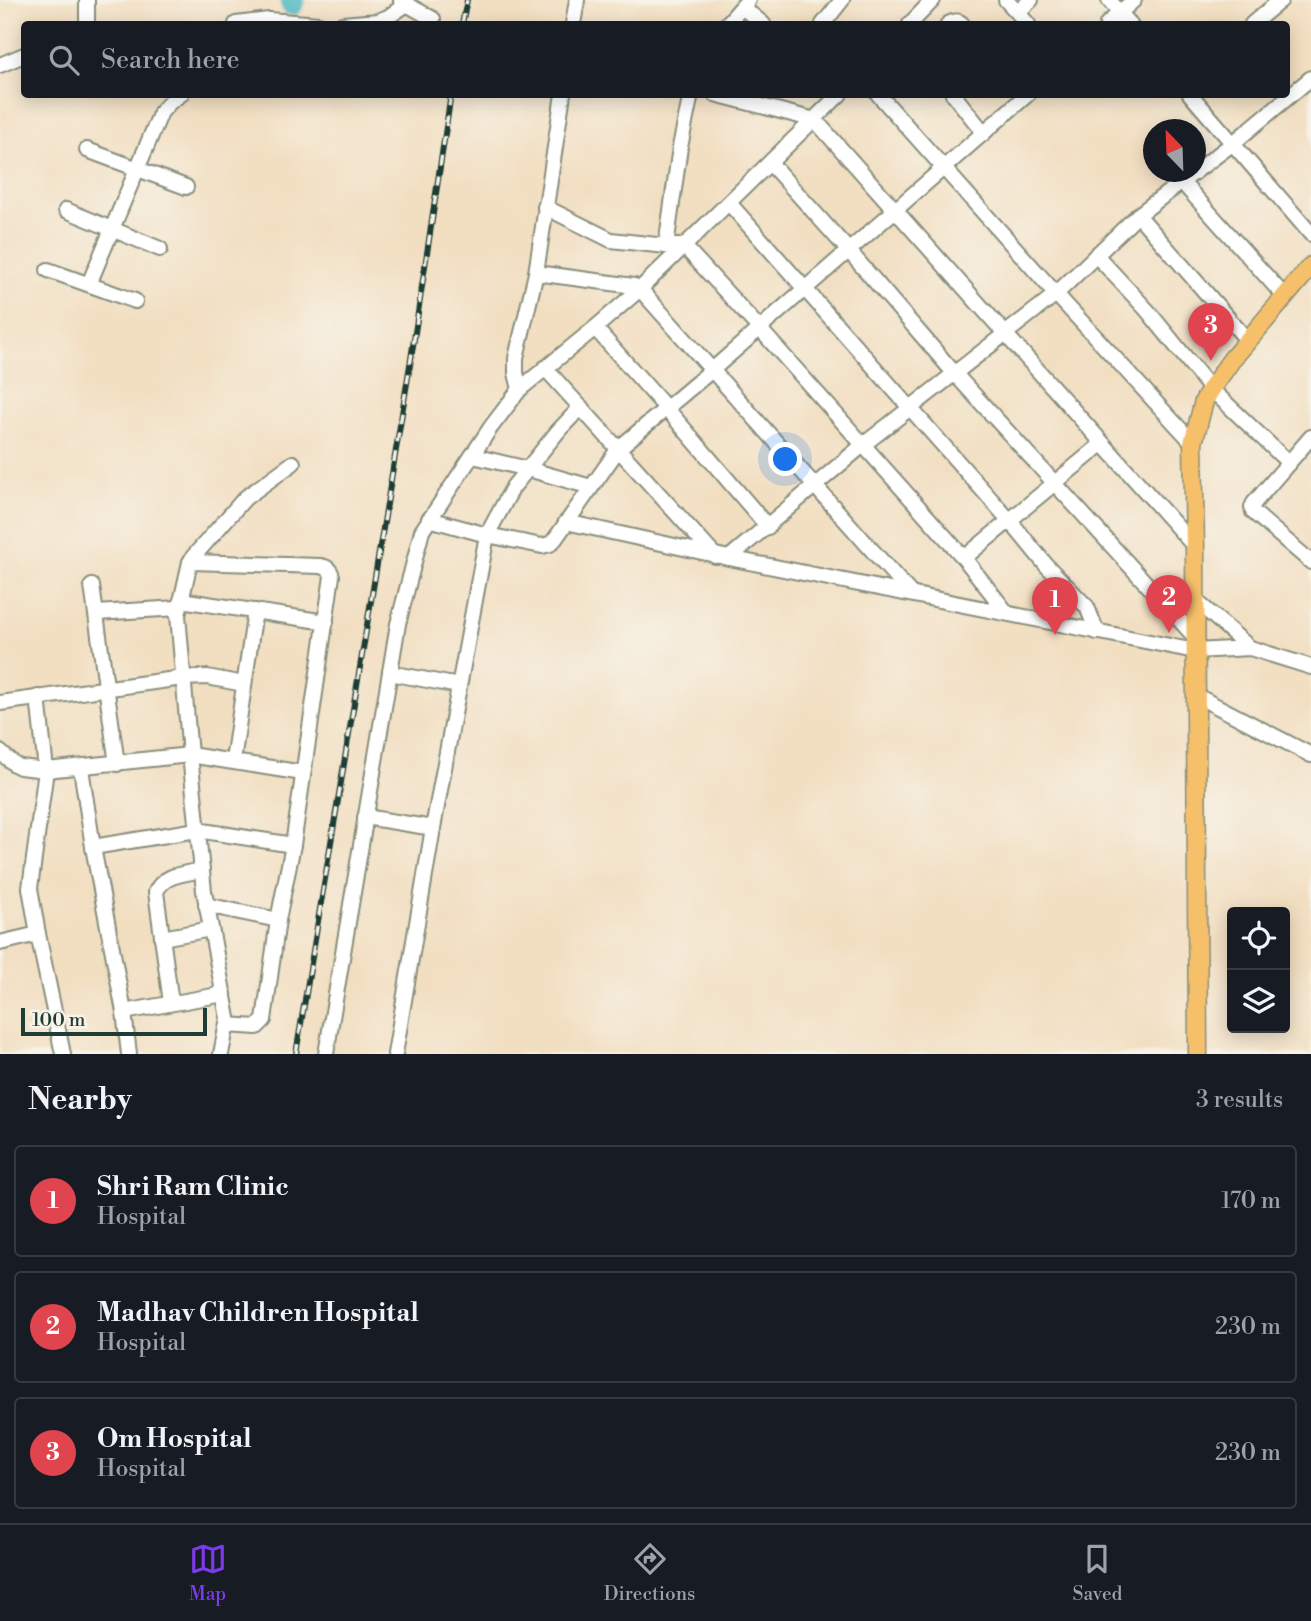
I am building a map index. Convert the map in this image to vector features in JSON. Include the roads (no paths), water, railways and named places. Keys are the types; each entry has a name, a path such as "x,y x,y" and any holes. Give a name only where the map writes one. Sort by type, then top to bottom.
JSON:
{"main road":[{"path":"1198,1054 1193,443 1204,401 1211,389 1232,359 1311,266"}],"street":[{"path":"87,0 87,21"},
{"path":"574,21 577,0"},
{"path":"824,21 842,0"},
{"path":"913,21 933,0"},
{"path":"1006,0 1026,21"},
{"path":"1018,12 1031,0"},
{"path":"1109,0 1128,21"},
{"path":"1110,21 1134,0"},
{"path":"1256,21 1281,0"},
{"path":"379,21 388,18 403,2 433,19"},
{"path":"730,21 745,4 760,21"},
{"path":"261,21 280,21"},
{"path":"0,65 21,56"},
{"path":"1290,96 1311,78"},
{"path":"89,285 161,112 176,98"},
{"path":"520,389 516,358 536,273 562,98"},
{"path":"666,246 690,98"},
{"path":"730,98 815,120 1195,547"},
{"path":"326,1054 398,624 422,531 491,427 520,389 640,289 836,98"},
{"path":"882,98 1193,443"},
{"path":"956,98 984,133"},
{"path":"429,519 487,535 541,546 550,544 619,448 1024,98"},
{"path":"1193,98 1311,234"},
{"path":"1206,163 1287,98"},
{"path":"87,150 186,187"},
{"path":"770,163 1195,644"},
{"path":"722,557 768,527 863,445 1056,294 1138,215 1180,182"},
{"path":"1182,182 1285,296"},
{"path":"729,203 1046,565 1087,607 1097,632"},
{"path":"545,207 611,240 684,246 964,558 1007,613"},
{"path":"66,210 160,249"},
{"path":"1138,215 1248,341"},
{"path":"1096,255 1147,310 1211,389 1289,463"},
{"path":"47,270 135,301"},
{"path":"536,273 640,289 911,594"},
{"path":"595,328 768,527"},
{"path":"545,368 722,557"},
{"path":"395,1054 487,535 509,494 559,430 581,407"},
{"path":"1311,437 1252,507 1253,512 1311,562"},
{"path":"964,558 1102,444"},
{"path":"473,456 591,488"},
{"path":"221,1054 228,1018 206,905 197,830 183,678 180,604 190,562 236,506 293,463"},
{"path":"566,522 722,557 1097,632 1250,648 1311,667"},
{"path":"190,562 327,567 331,571 332,582 264,1020 257,1027 227,1025"},
{"path":"92,586 117,764"},
{"path":"1195,600 1250,648"},
{"path":"96,613 180,604 255,611 326,622"},
{"path":"233,761 255,611"},
{"path":"390,673 459,686"},
{"path":"0,703 183,678 207,677 244,684"},
{"path":"1195,695 1311,755"},
{"path":"38,697 46,770 31,880 38,934 63,1054"},
{"path":"0,752 20,767 46,770 190,755 303,772"},
{"path":"81,768 129,1054"},
{"path":"365,817 433,828"},
{"path":"93,847 197,830 293,845"},
{"path":"171,1003 156,892 165,879 202,870"},
{"path":"206,905 278,920"},
{"path":"162,938 211,929"},
{"path":"0,943 38,934"},
{"path":"124,1012 224,994"}],"waterway":[{"path":"292,4 293,0"}],"railway":[{"path":"463,21 467,0"},
{"path":"296,1054 411,359 450,98"}],"place":[{"name":"Om Hospital","path":"1211,361"},
{"name":"Madhav Children Hospital","path":"1169,633"},
{"name":"Shri Ram Clinic","path":"1055,635"}]}
